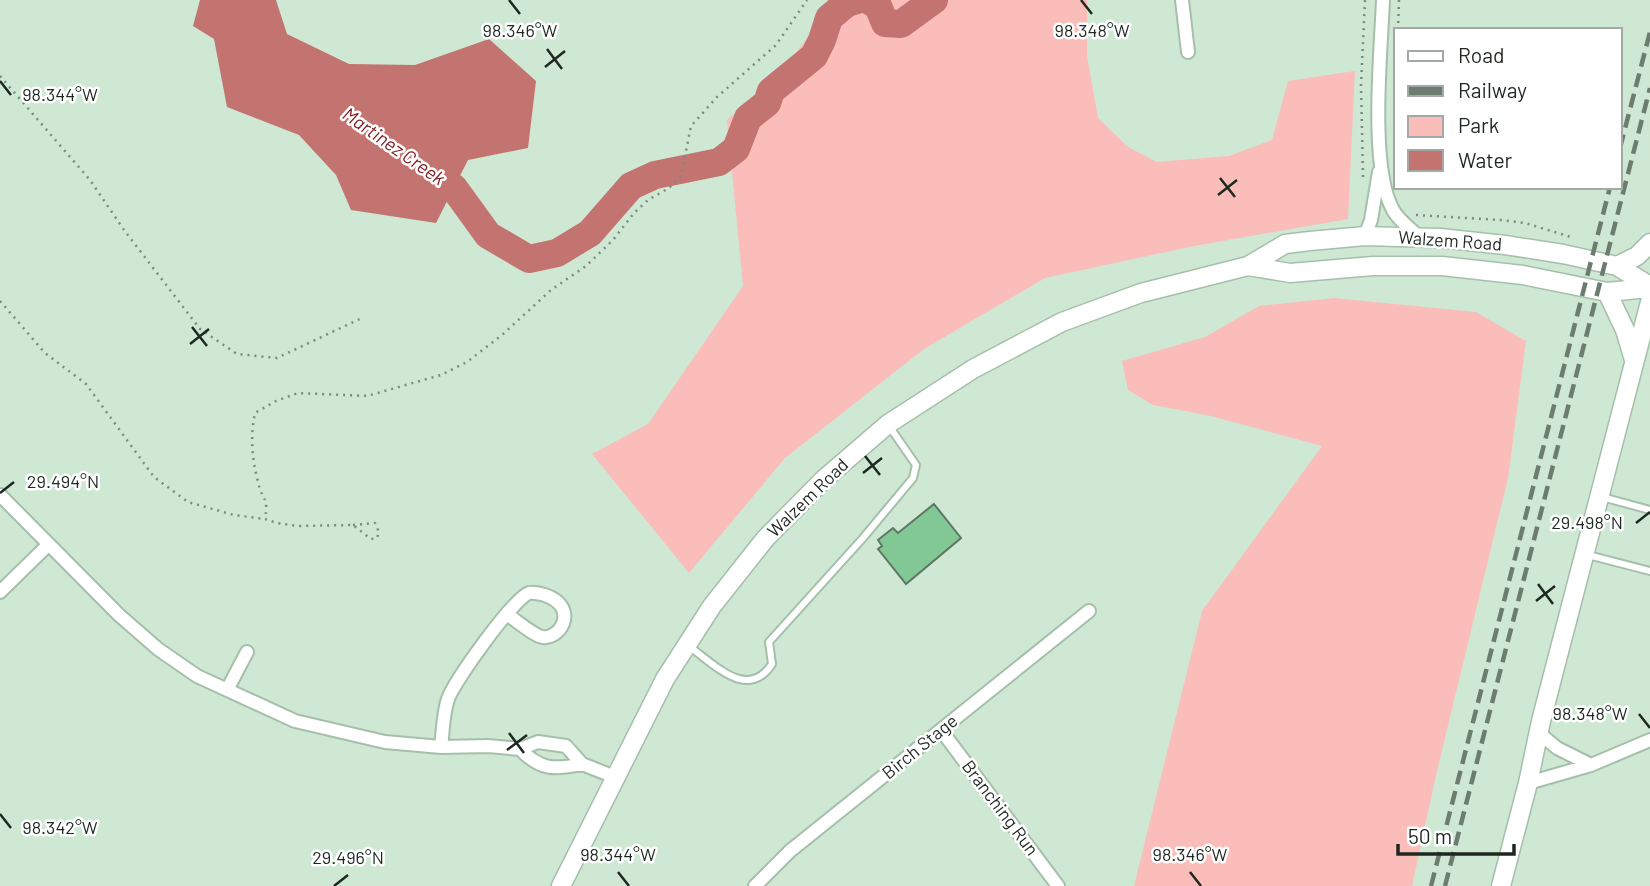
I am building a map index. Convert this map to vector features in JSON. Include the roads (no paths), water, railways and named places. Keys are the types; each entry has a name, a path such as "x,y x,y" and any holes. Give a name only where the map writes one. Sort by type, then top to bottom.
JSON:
{"main road":[{"name":"Walzem Road","path":"561,886 665,679 712,606 765,539 823,480 888,424 973,369 1062,322 1141,293 1248,265 1285,244 1365,236 1419,237 1529,248 1617,266 1650,287"},
{"path":"1617,266 1637,256 1650,243"},
{"name":"Walzem Road","path":"1248,265 1290,273 1373,266 1477,269 1607,292 1650,287"},
{"path":"1607,292 1625,330 1635,361"},
{"path":"1501,886 1528,783 1538,732 1650,302"},
{"path":"1635,361 1650,347"}],"street":[{"path":"1182,0 1188,52"},
{"path":"1365,236 1371,220 1381,165 1379,103 1383,0"},
{"path":"1381,165 1394,211 1419,237"},
{"path":"0,495 119,615 158,649 197,676 227,690 295,721 385,742 520,749 538,742 566,746 582,764 615,777"},
{"path":"0,592 48,545"},
{"path":"441,747 447,700 460,674 508,615 528,593 538,593 558,601 564,607 565,616 561,629 550,636 541,637 508,615"},
{"name":"Birch Stage","path":"755,886 790,851 1089,611"},
{"path":"227,690 247,652"},
{"name":"Branching Run","path":"941,730 1058,886"},
{"path":"1538,732 1557,748 1591,765"},
{"path":"1528,783 1591,765 1650,740"},
{"path":"520,749 533,763 559,769 582,764"}],"lane":[{"path":"687,645 737,680 752,681 764,676 772,664 769,642 913,478 916,465 888,424"},
{"path":"1600,496 1650,510"},
{"path":"1584,554 1650,571"}],"water":[{"path":"200,0 276,0 287,34 349,64 415,65 489,39 536,81 528,148 468,160 436,223 351,210 336,175 299,135 227,107 214,39 193,26"}],"waterway":[{"name":"Martinez Creek","path":"424,167 454,188 488,235 529,259 557,253 590,233 631,186 655,175 719,162 736,149 748,118 767,103 771,91 814,56 829,18 847,3 857,0"},
{"name":"Martinez Creek","path":"868,0 878,6 885,23 901,24 934,0"}],"railway":[{"path":"1622,140 1650,32"},
{"path":"1445,886 1650,88"},
{"path":"1431,886 1609,189"}]}
